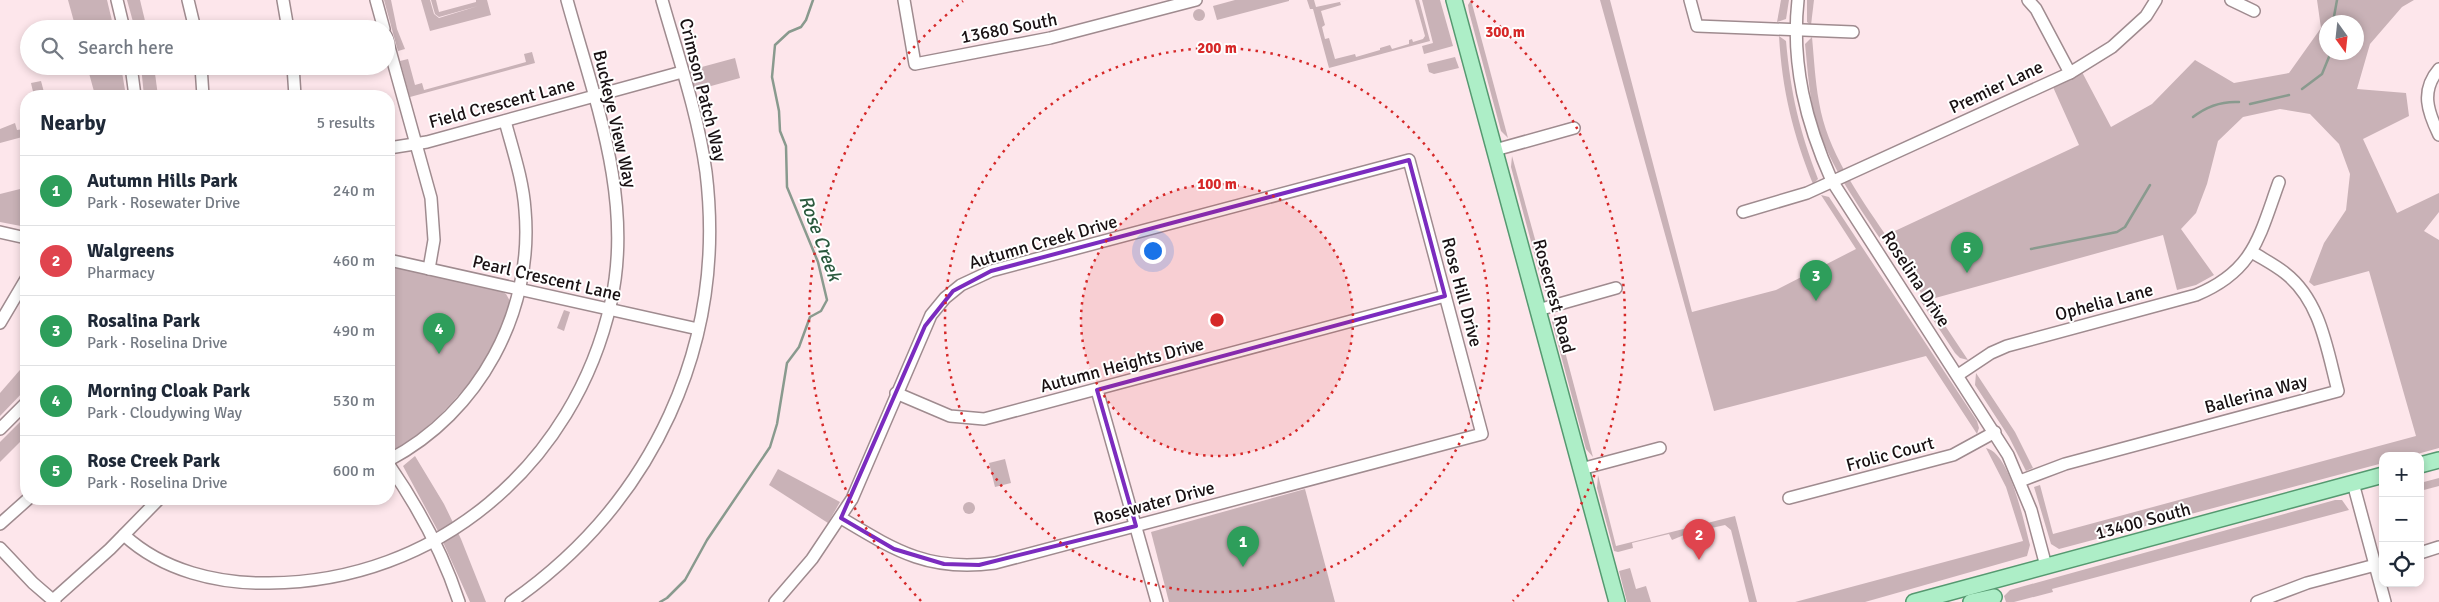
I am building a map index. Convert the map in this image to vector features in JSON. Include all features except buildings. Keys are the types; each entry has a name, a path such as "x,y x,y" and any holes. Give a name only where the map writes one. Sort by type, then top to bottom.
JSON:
{"main road":[{"name":"Rosecrest Road","path":"1454,0 1617,602"},
{"path":"2424,464 2439,460"},
{"name":"13400 South","path":"1914,602 2379,476"},
{"path":"1971,602 1994,597"}],"street":[{"path":"117,0 122,20"},
{"path":"188,0 193,20"},
{"path":"282,0 286,20"},
{"path":"376,0 382,20"},
{"name":"Buckeye View Way","path":"124,535 146,553 179,568 216,579 256,584 298,582 343,575 387,562 434,540 464,522 493,501 525,470 552,438 590,371 609,310 618,256 617,207 610,158 567,0"},
{"name":"Crimson Patch Way","path":"511,602 564,561 596,528 625,493 649,457 671,414 685,379 698,329 708,273 709,204 700,138 662,0"},
{"name":"13680 South","path":"904,0 915,64 1050,38 1196,0"},
{"path":"1690,0 1697,26 1853,32"},
{"name":"Roselina Drive","path":"1798,0 1795,29 1801,90 1807,120 1832,181 1995,432 2020,481 2046,566"},
{"path":"2028,0 2036,9 2070,73"},
{"name":"Premier Lane","path":"1743,212 1799,197 2070,73 2112,47 2146,16 2156,0"},
{"path":"2231,0 2254,11"},
{"path":"395,68 431,198 434,220 434,250 429,269"},
{"path":"2439,69 2428,90 2428,110 2439,135"},
{"name":"Field Crescent Lane","path":"395,147 416,144 505,121 682,72"},
{"path":"132,75 134,90"},
{"path":"202,75 203,90"},
{"path":"293,75 294,90"},
{"path":"395,456 431,433 472,391 501,344 520,290 526,251 525,210 519,174 505,121"},
{"path":"1495,150 1574,128"},
{"name":"Rose Hill Drive","path":"1409,160 1482,434"},
{"name":"Autumn Creek Drive","path":"775,602 812,559 841,518 860,483 896,393 931,316 952,291 972,279 991,271 1409,160"},
{"name":"Ophelia Lane","path":"1958,375 1991,353 2008,346 2196,295 2215,287 2237,271 2252,252 2279,182"},
{"path":"0,232 20,237"},
{"name":"Ballerina Way","path":"2020,481 2065,464 2338,391 2319,322 2311,304 2286,273 2252,252"},
{"name":"Pearl Crescent Lane","path":"395,261 698,329"},
{"path":"1538,310 1616,288"},
{"path":"0,323 20,289"},
{"name":"Autumn Heights Drive","path":"896,393 940,413 972,420 996,416 1445,296"},
{"path":"1097,390 1157,602"},
{"path":"0,429 20,409"},
{"name":"Frolic Court","path":"1789,498 1953,456 1995,432"},
{"name":"Rosewater Drive","path":"841,518 902,552 927,561 961,566 995,563 1482,434"},
{"path":"1581,470 1660,448"},
{"path":"395,476 434,540 459,602"},
{"path":"2257,602 2307,583 2379,564 2353,483"},
{"path":"0,524 21,505"},
{"path":"0,548 33,583 54,601 153,505"},
{"path":"2424,551 2439,548"},
{"path":"2383,587 2385,602"}],"highlighted area":[{"path":"1409,160 1445,296 1097,390 1136,526 979,565 944,564 894,549 841,518 925,326 953,291 991,271"}],"shaded area":[{"path":"68,0 107,0 112,20 74,20"},
{"path":"127,0 140,0 145,20 133,20"},
{"path":"384,0 391,0 397,29 405,49 398,51 395,40 395,20 389,20"},
{"path":"421,0 430,0 434,14 439,18 478,6 439,17 435,14 431,0 436,0 439,12 476,2 476,0 487,0 491,15 430,31"},
{"path":"1235,0 1289,1 1217,20 1213,6"},
{"path":"1307,0 1314,0 1316,7 1349,0 1340,2 1341,5 1321,11 1325,25 1322,27 1325,39 1329,38 1335,59 1355,54 1356,57 1390,45 1392,49 1409,44 1409,40 1412,39 1413,42 1423,39 1425,36 1415,0 1419,0 1430,41 1329,68 1313,9 1310,9"},
{"path":"1422,0 1440,0 1453,46 1424,54 1422,46 1433,43"},
{"path":"1471,0 1508,138 1501,131 1469,12 1468,5"},
{"path":"1600,0 1610,0 1692,312 1776,290 1856,249 1821,195 1829,197 1977,421 1979,428 1977,434 1926,356 1714,411"},
{"path":"1781,0 1789,0 1786,19 1777,22"},
{"path":"1807,0 1814,0 1811,25 1807,22"},
{"path":"2317,0 2414,0 2402,7 2370,44 2357,89 2406,93 2409,116 2363,139 2397,213 2439,193 2439,212 2424,231 2439,240 2439,448 2424,452 2379,452 2379,464 2059,549 2051,544 2034,487 2040,485 2053,534 2416,436 2369,271 2314,286 2309,282 2324,243 2346,210 2350,174 2339,144 2310,114 2280,109 2243,117 2218,141 2207,184 2196,213 2181,229 2214,275 2196,285 2177,290 2163,235 1928,300 1968,360 1960,358 1955,353 1918,297 1921,293 1888,245 1879,237 1837,170 1823,142 1815,117 1809,86 1805,44 1812,37 1819,102 1829,138 1845,171 1885,234 1882,237 2079,145 2053,87 2082,72 2111,127 2152,104 2195,60 2234,83 2289,73 2319,31 2319,60 2364,60 2364,15 2319,15"},
{"path":"1197,9 1201,9 1205,15 1201,21 1197,21 1193,17 1193,13"},
{"path":"1779,36 1786,41 1790,78 1797,112 1818,179 1813,184 1794,129 1783,75"},
{"path":"532,52 535,63 410,97 400,61 408,59 415,85 422,83 424,90 526,62 524,54"},
{"path":"1455,57 1459,68 1434,74 1429,72 1427,64"},
{"path":"735,58 740,78 693,91 687,71"},
{"path":"89,75 122,75 125,90 94,90"},
{"path":"142,75 155,75 157,90 143,90"},
{"path":"41,81 43,90 33,90 31,83"},
{"path":"15,123 17,130 20,130 20,138 0,143 0,129"},
{"path":"1512,156 1551,297 1544,290 1511,167"},
{"path":"20,189 20,226 0,222 0,194"},
{"path":"395,267 501,291 506,294 510,301 506,319 488,357 475,376 445,410 408,442 395,448"},
{"path":"564,310 570,312 564,331 557,328"},
{"path":"1555,314 1593,457 1586,449 1552,322"},
{"path":"20,370 20,395 0,416 0,393"},
{"path":"1976,373 2015,432 2033,468 2026,471 2009,437 1975,385"},
{"path":"20,422 20,442 0,462 0,442"},
{"path":"1986,448 1995,453 2002,462 2015,490 2030,545 2027,556 1865,602 1795,602 2023,541 2006,487"},
{"path":"415,456 444,504 461,539 486,602 470,602 438,531 403,466"},
{"path":"1005,459 1011,483 995,487 989,463"},
{"path":"778,469 840,502 828,523 769,485"},
{"path":"1598,475 1616,546 1735,516 1757,602 1749,602 1731,530 1725,525 1689,533 1672,540 1669,534 1632,543 1633,548 1618,552 1614,551 1597,488"},
{"path":"2439,478 2439,486 2424,490 2424,482"},
{"path":"1305,489 1335,602 1169,602 1151,532"},
{"path":"2335,500 2342,500 2349,510 2052,589 2053,592 2014,602 2006,602 2004,596 2010,590"},
{"path":"967,502 971,502 975,508 971,514 967,514 963,510 963,506"},
{"path":"1630,568 1636,589 1646,586 1651,602 1627,602 1619,571"}],"waterway":[{"name":"Rose Creek","path":"660,602 667,598 685,580 707,540 770,447 777,424 787,363 799,347 810,317 821,311 827,300 818,262 787,187 786,146 780,131 779,111 772,77 775,45 789,32 801,27 806,20 813,0"},
{"path":"2334,15 2337,0"},
{"path":"2302,89 2322,74 2328,60"},
{"path":"2250,104 2289,95"},
{"path":"2193,117 2214,105 2226,102 2239,102"},
{"path":"2031,249 2117,232 2125,227 2150,185"}],"place":[{"name":"Rose Creek Park","path":"1967,273"},
{"name":"Rosalina Park","path":"1816,301"},
{"name":"Morning Cloak Park","path":"439,354"},
{"name":"Walgreens","path":"1699,560"},
{"name":"Autumn Hills Park","path":"1243,567"}]}
